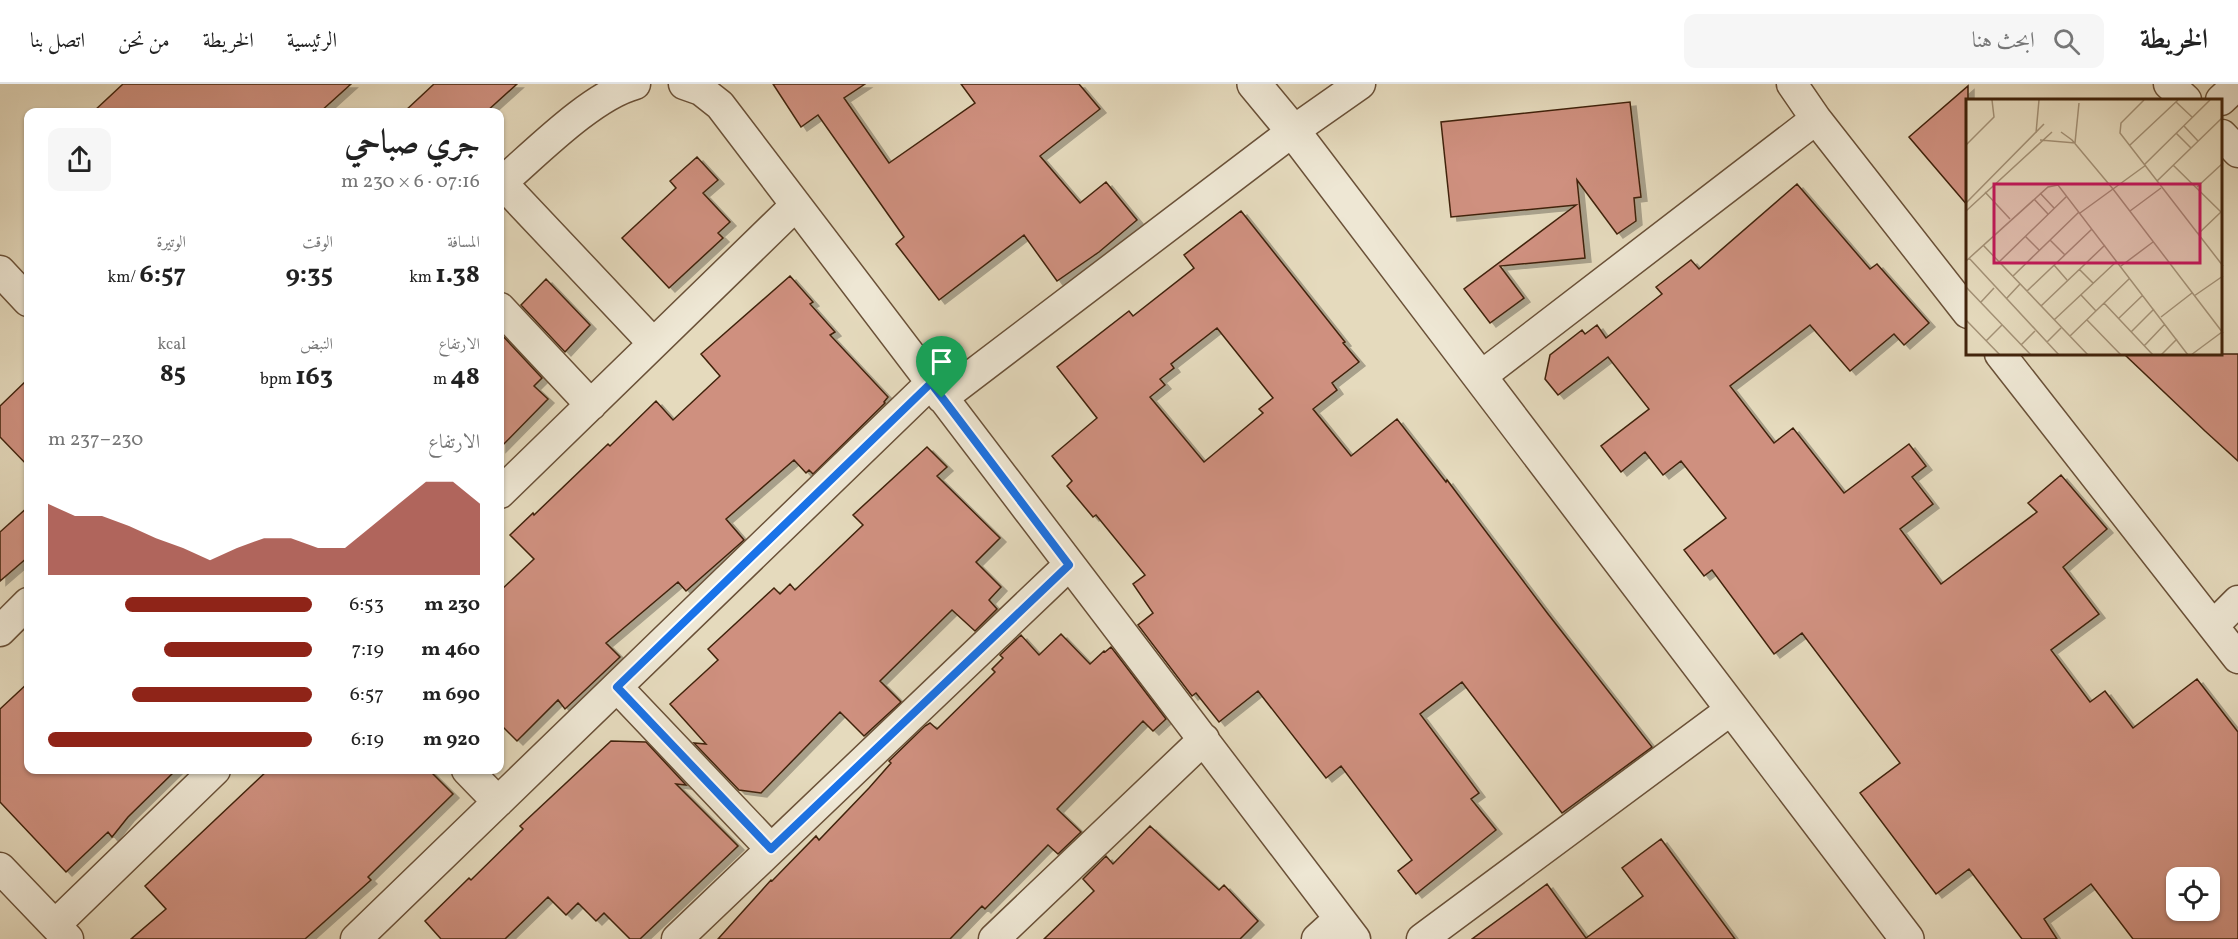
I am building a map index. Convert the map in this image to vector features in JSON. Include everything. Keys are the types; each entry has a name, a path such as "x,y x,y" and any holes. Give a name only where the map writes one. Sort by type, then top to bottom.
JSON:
{"street":[{"path":"504,181 586,111 604,98 635,84"},
{"path":"684,84 701,90 720,105 1347,929 1317,939"},
{"path":"1254,84 1293,131 1907,939"},
{"path":"356,939 617,687 937,391 1360,84"},
{"path":"1792,84 1816,119 1966,311"},
{"path":"2169,84 2186,99"},
{"path":"2222,99 2238,84"},
{"path":"1480,377 1816,119"},
{"path":"2223,136 2238,152"},
{"path":"504,187 653,343"},
{"path":"504,490 796,205"},
{"path":"0,271 24,297"},
{"path":"504,312 591,405"},
{"path":"2002,356 2238,658"},
{"path":"677,939 1069,565"},
{"path":"2212,626 2238,601"},
{"path":"0,631 24,607"},
{"path":"617,687 771,849"},
{"path":"1422,939 1732,709"},
{"path":"994,939 1204,739"},
{"path":"0,868 61,932 211,774"},
{"path":"471,774 498,802"}],"building":[{"path":"123,84 351,84 324,108 97,108"},
{"path":"434,84 517,84 490,108 408,108"},
{"path":"773,84 865,84 844,98 889,163 975,103 961,84 1079,84 1100,109 1040,156 1080,203 1106,182 1137,220 1099,252 1057,281 1024,235 939,300 896,244 904,237 818,115 801,127"},
{"path":"1968,86 1966,204 1909,137"},
{"path":"1630,102 1641,197 1634,198 1636,221 1617,234 1577,180 1585,258 1500,266 1524,298 1490,323 1464,289 1576,205 1451,217 1441,122"},
{"path":"697,157 718,180 703,193 730,222 718,233 723,238 669,288 622,238 676,188 670,181"},
{"path":"1797,184 1870,269 1877,264 1929,323 1904,345 1894,334 1850,371 1810,325 1730,386 1774,443 1793,428 1844,493 1909,444 1926,466 1912,477 1933,504 1900,529 1941,584 2037,512 2028,503 2061,475 2107,529 2063,567 2099,614 2051,650 2090,702 2105,691 2133,728 2197,679 2238,732 2238,939 2133,939 2091,884 2044,919 2057,939 2022,939 1969,869 1936,894 1860,793 1900,763 1802,633 1774,654 1712,570 1704,576 1684,550 1726,518 1681,461 1663,475 1645,452 1621,472 1601,446 1649,409 1608,357 1558,395 1545,379 1550,355 1582,330 1585,334 1597,325 1606,338 1662,294 1656,287 1691,260 1699,269"},
{"path":"1241,211 1359,362 1332,383 1337,390 1313,409 1351,456 1397,419 1446,482 1447,480 1652,747 1562,813 1462,682 1420,714 1479,793 1471,799 1496,830 1416,894 1398,871 1412,860 1341,766 1326,778 1258,691 1219,722 1196,693 1192,696 1138,625 1153,613 1133,584 1145,575 1096,515 1093,517 1067,486 1072,481 1052,456 1097,418 1057,367 1129,311 1133,316 1194,268 1184,255","holes":["1217,328 1273,398 1259,409 1263,413 1204,462 1150,397 1165,385 1160,379 1174,368 1171,364"]},
{"path":"790,276 813,302 810,304 835,332 830,335 888,397 885,403 813,474 809,470 806,473 794,460 726,519 744,540 686,591 678,582 606,643 620,657 565,709 558,700 517,741 504,728 504,587 534,559 510,535 608,444 610,446 656,401 673,420 720,376 701,354"},
{"path":"546,279 590,325 565,352 521,305"},
{"path":"504,337 542,378 534,386 548,399 504,444"},
{"path":"2238,354 2238,461 2126,356"},
{"path":"24,383 24,462 0,437 0,406"},
{"path":"927,447 947,467 937,476 1000,538 976,562 1001,587 989,600 997,609 975,631 952,610 880,681 901,702 864,736 840,712 761,793 739,790 694,743 706,744 670,704 718,660 708,649 774,588 780,594 790,584 795,590 863,525 853,515"},
{"path":"24,511 24,560 0,581 0,532"},
{"path":"1061,634 1090,664 1111,647 1166,719 1153,731 1143,721 1057,809 1081,832 1058,854 1048,845 985,909 982,906 950,939 718,939 771,880 816,836 819,840 869,788 891,763 889,761 925,726 930,723 937,729 995,672 992,669 1003,658 1000,655 1021,635 1039,655"},
{"path":"24,687 24,774 172,774 128,817 112,837 108,832 66,872 0,802 0,709"},
{"path":"611,741 646,742 686,785 676,784 738,846 640,939 630,939 604,913 596,921 578,903 566,915 548,897 505,939 441,939 425,921 469,878 471,880 523,829 520,826"},
{"path":"264,774 433,774 453,794 368,877 371,880 305,939 131,939 166,909 145,886"},
{"path":"1150,826 1219,890 1224,885 1258,921 1240,939 1044,939 1094,891 1083,879 1106,856 1113,864"},
{"path":"1661,839 1735,939 1472,939 1547,884 1586,938 1643,896 1622,868"}],"route":[{"path":"931,383 942,398 1069,565 771,849 617,687 931,383"}]}
